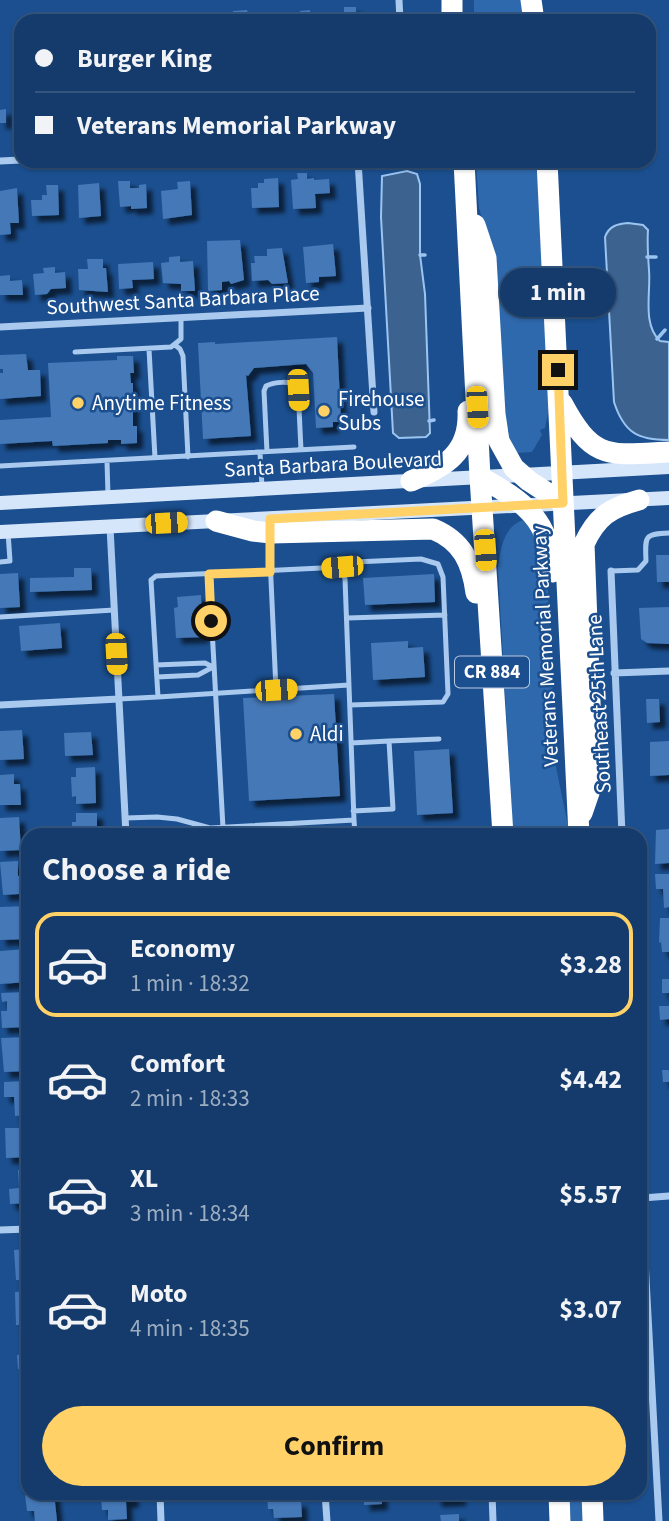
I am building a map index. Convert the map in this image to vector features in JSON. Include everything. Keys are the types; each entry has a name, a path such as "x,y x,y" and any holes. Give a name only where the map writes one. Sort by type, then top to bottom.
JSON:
{"highway":[{"path":"411,481 450,460 461,445 467,428 455,201 463,168"},
{"name":"CR 884","path":"464,168 502,828"},
{"name":"Veterans Memorial Parkway","path":"547,168 579,828"},
{"path":"466,199 486,258 497,432 505,454 522,475 563,503"},
{"path":"559,397 575,428 592,445 624,454 669,452"},
{"path":"480,477 524,506 541,523 550,545 562,769 578,828"},
{"path":"580,828 593,781 584,544 593,526 607,512 616,506 639,500"},
{"path":"216,521 253,531 269,526 427,528 447,535 463,550 474,577 485,755 501,828"},
{"path":"559,1500 560,1521"},
{"path":"592,1500 593,1521"}],"main road":[{"name":"Santa Barbara Boulevard","path":"0,503 669,467"},
{"path":"269,526 563,503 669,498"},
{"path":"4,532 216,521"}],"street":[{"path":"358,168 374,412"},
{"name":"Southwest Santa Barbara Place","path":"0,327 368,308"},
{"path":"110,527 126,828"},
{"name":"Southeast 25th Lane","path":"611,571 622,828"},
{"path":"614,673 669,671"},
{"path":"0,705 119,699"},
{"path":"647,1198 669,1196"},
{"path":"0,1230 21,1229"},
{"path":"647,1293 659,1521"},
{"path":"160,1500 162,1521"},
{"path":"326,1500 327,1521"},
{"path":"492,1500 493,1521"}],"lane":[{"path":"75,352 149,349 175,345 181,339 181,318"},
{"path":"175,345 183,356 188,457"},
{"path":"149,349 155,458"},
{"path":"262,490 266,386 291,383 298,387 301,450"},
{"path":"0,466 354,447"},
{"path":"107,461 108,498"},
{"path":"269,526 276,690"},
{"path":"0,562 10,561 4,532"},
{"path":"611,571 638,570 646,561 647,537 651,534 669,533"},
{"path":"158,697 151,580 156,576 270,572 342,567 355,562 422,559 438,564 443,577 448,694 443,702 350,705"},
{"path":"342,567 347,618 355,828"},
{"path":"209,574 223,828"},
{"path":"0,617 114,610"},
{"path":"347,618 445,615"},
{"path":"156,665 205,663 213,667"},
{"path":"157,677 198,675 213,667"},
{"path":"119,699 349,685"},
{"path":"351,743 439,739"},
{"path":"353,811 393,809 390,741"},
{"path":"125,818 177,819 196,826 223,828 354,820"}],"shaded area":[{"path":"474,0 522,0 524,14 474,14"},
{"path":"476,168 537,168 549,408 545,428 540,430 542,435 532,452 516,453 507,436 509,431 505,429 493,258 479,208"},
{"path":"407,171 417,174 420,184 420,255 425,294 430,433 426,437 399,438 393,433 381,217 382,176"},
{"path":"628,223 643,225 648,230 649,317 654,334 660,341 669,342 669,440 634,433 622,421 614,402 605,237 614,226"},
{"path":"523,520 531,523 547,572 556,767 569,828 513,828 498,568 507,533"},
{"path":"570,1500 582,1500 584,1521 571,1521"}],"building":[{"path":"344,7 356,7 356,14 344,14"},
{"path":"247,10 248,14 233,14 233,11"},
{"path":"310,10 310,14 300,14 300,11"},
{"path":"6,109 6,123 0,123 0,110"},
{"path":"297,173 307,173 307,179 329,179 330,193 315,194 316,208 293,209 291,180 298,179"},
{"path":"278,178 279,207 252,208 251,188 258,188 258,183 264,183 264,179"},
{"path":"118,181 130,181 130,188 139,188 139,185 146,184 147,208 120,207"},
{"path":"190,181 192,215 163,219 161,191 178,189 177,182"},
{"path":"99,183 101,216 79,218 78,185"},
{"path":"46,185 58,185 59,215 32,216 31,200 42,200 42,195 47,195"},
{"path":"17,188 19,223 10,223 11,234 0,235 0,191"},
{"path":"240,240 244,280 231,284 229,281 222,282 222,290 208,291 207,241"},
{"path":"333,244 336,276 319,277 319,282 306,283 303,247"},
{"path":"282,248 288,283 252,281 251,263 255,263 254,256 267,256 267,249"},
{"path":"180,256 180,262 193,261 195,291 181,291 181,284 163,283 161,263 169,262 169,257"},
{"path":"87,259 103,259 108,292 79,290 78,269 88,269"},
{"path":"153,262 154,279 132,280 133,288 119,289 118,264"},
{"path":"55,267 55,273 65,272 66,288 51,289 47,294 35,295 33,274 44,273 43,268"},
{"path":"10,275 10,281 22,280 23,295 0,295 0,276"},
{"path":"337,337 341,422 333,422 333,427 316,428 313,373 306,364 254,368 246,375 251,436 203,439 198,343"},
{"path":"26,354 28,370 40,370 41,396 0,399 0,373 3,373 3,369 0,369 0,355"},
{"path":"117,356 133,356 134,373 130,373 133,383 133,426 137,426 137,443 121,444 121,440 108,440 108,443 53,446 52,441 0,444 0,420 51,417 48,363 117,360"},
{"path":"656,555 669,555 669,582 657,582"},
{"path":"74,568 91,568 92,590 30,592 30,578 74,577"},
{"path":"18,573 20,607 0,608 0,574"},
{"path":"434,574 435,602 365,605 363,578"},
{"path":"201,595 203,637 176,638 174,608 178,607 177,597"},
{"path":"669,607 669,644 647,643 641,639 639,608"},
{"path":"60,623 62,648 21,651 19,626"},
{"path":"408,641 408,648 423,647 425,677 373,680 371,643"},
{"path":"334,694 340,796 249,801 243,698"},
{"path":"646,699 659,699 660,722 647,723"},
{"path":"22,730 24,759 0,760 0,731"},
{"path":"91,732 93,755 65,756 64,733"},
{"path":"669,741 669,775 650,776 650,742"},
{"path":"449,749 453,813 417,815 414,751"},
{"path":"95,767 96,803 76,804 76,796 72,797 71,777 76,777 76,768"},
{"path":"14,774 14,784 20,784 21,805 0,805 0,775"},
{"path":"76,813 97,813 97,826 72,828 72,822 76,822"},
{"path":"19,817 21,850 0,851 0,818"},
{"path":"669,829 669,863 655,864 656,830"},
{"path":"18,861 18,876 21,876 19,894 3,895 0,862"},
{"path":"655,874 669,874 669,907 664,908 663,889 656,889"},
{"path":"21,906 21,939 0,940 0,907"},
{"path":"660,918 669,918 669,952 662,952 661,942 659,943"},
{"path":"21,950 21,982 0,984 0,951"},
{"path":"662,979 669,979 669,993 662,993"},
{"path":"21,992 21,1027 2,1028 1,1011 7,1011 7,1001 2,1002 1,993"},
{"path":"659,1006 669,1006 669,1019 660,1020"},
{"path":"21,1037 21,1071 4,1072 1,1038"},
{"path":"662,1070 669,1070 669,1082 663,1082"},
{"path":"21,1081 21,1116 15,1116 14,1097 4,1097 4,1082"},
{"path":"5,1128 21,1128 21,1157 6,1158"},
{"path":"18,1170 21,1170 21,1203 10,1204 9,1189 19,1188"},
{"path":"14,1250 21,1250 21,1280 16,1280"},
{"path":"15,1292 21,1292 21,1325 16,1325"},
{"path":"17,1355 21,1355 21,1369 18,1369"},
{"path":"26,1500 55,1500 57,1521 35,1521 34,1511 27,1511"},
{"path":"101,1500 133,1500 126,1502 127,1519 108,1520 108,1510 102,1510"},
{"path":"267,1500 301,1501 302,1517 274,1518 273,1509 268,1509"},
{"path":"364,1500 382,1500 382,1504 364,1505"},
{"path":"459,1514 459,1521 441,1521 440,1515"}],"waterway":[{"path":"420,255 425,255"},
{"path":"647,257 656,257"},
{"path":"657,339 665,330"},
{"path":"429,421 434,420"}],"place":[{"name":"Anytime Fitness","path":"78,403"},
{"name":"Firehouse Subs","path":"324,411"},
{"name":"Aldi","path":"296,734"}],"route":[{"path":"211,621 209,574 270,572 270,519 563,503 558,370"}]}
